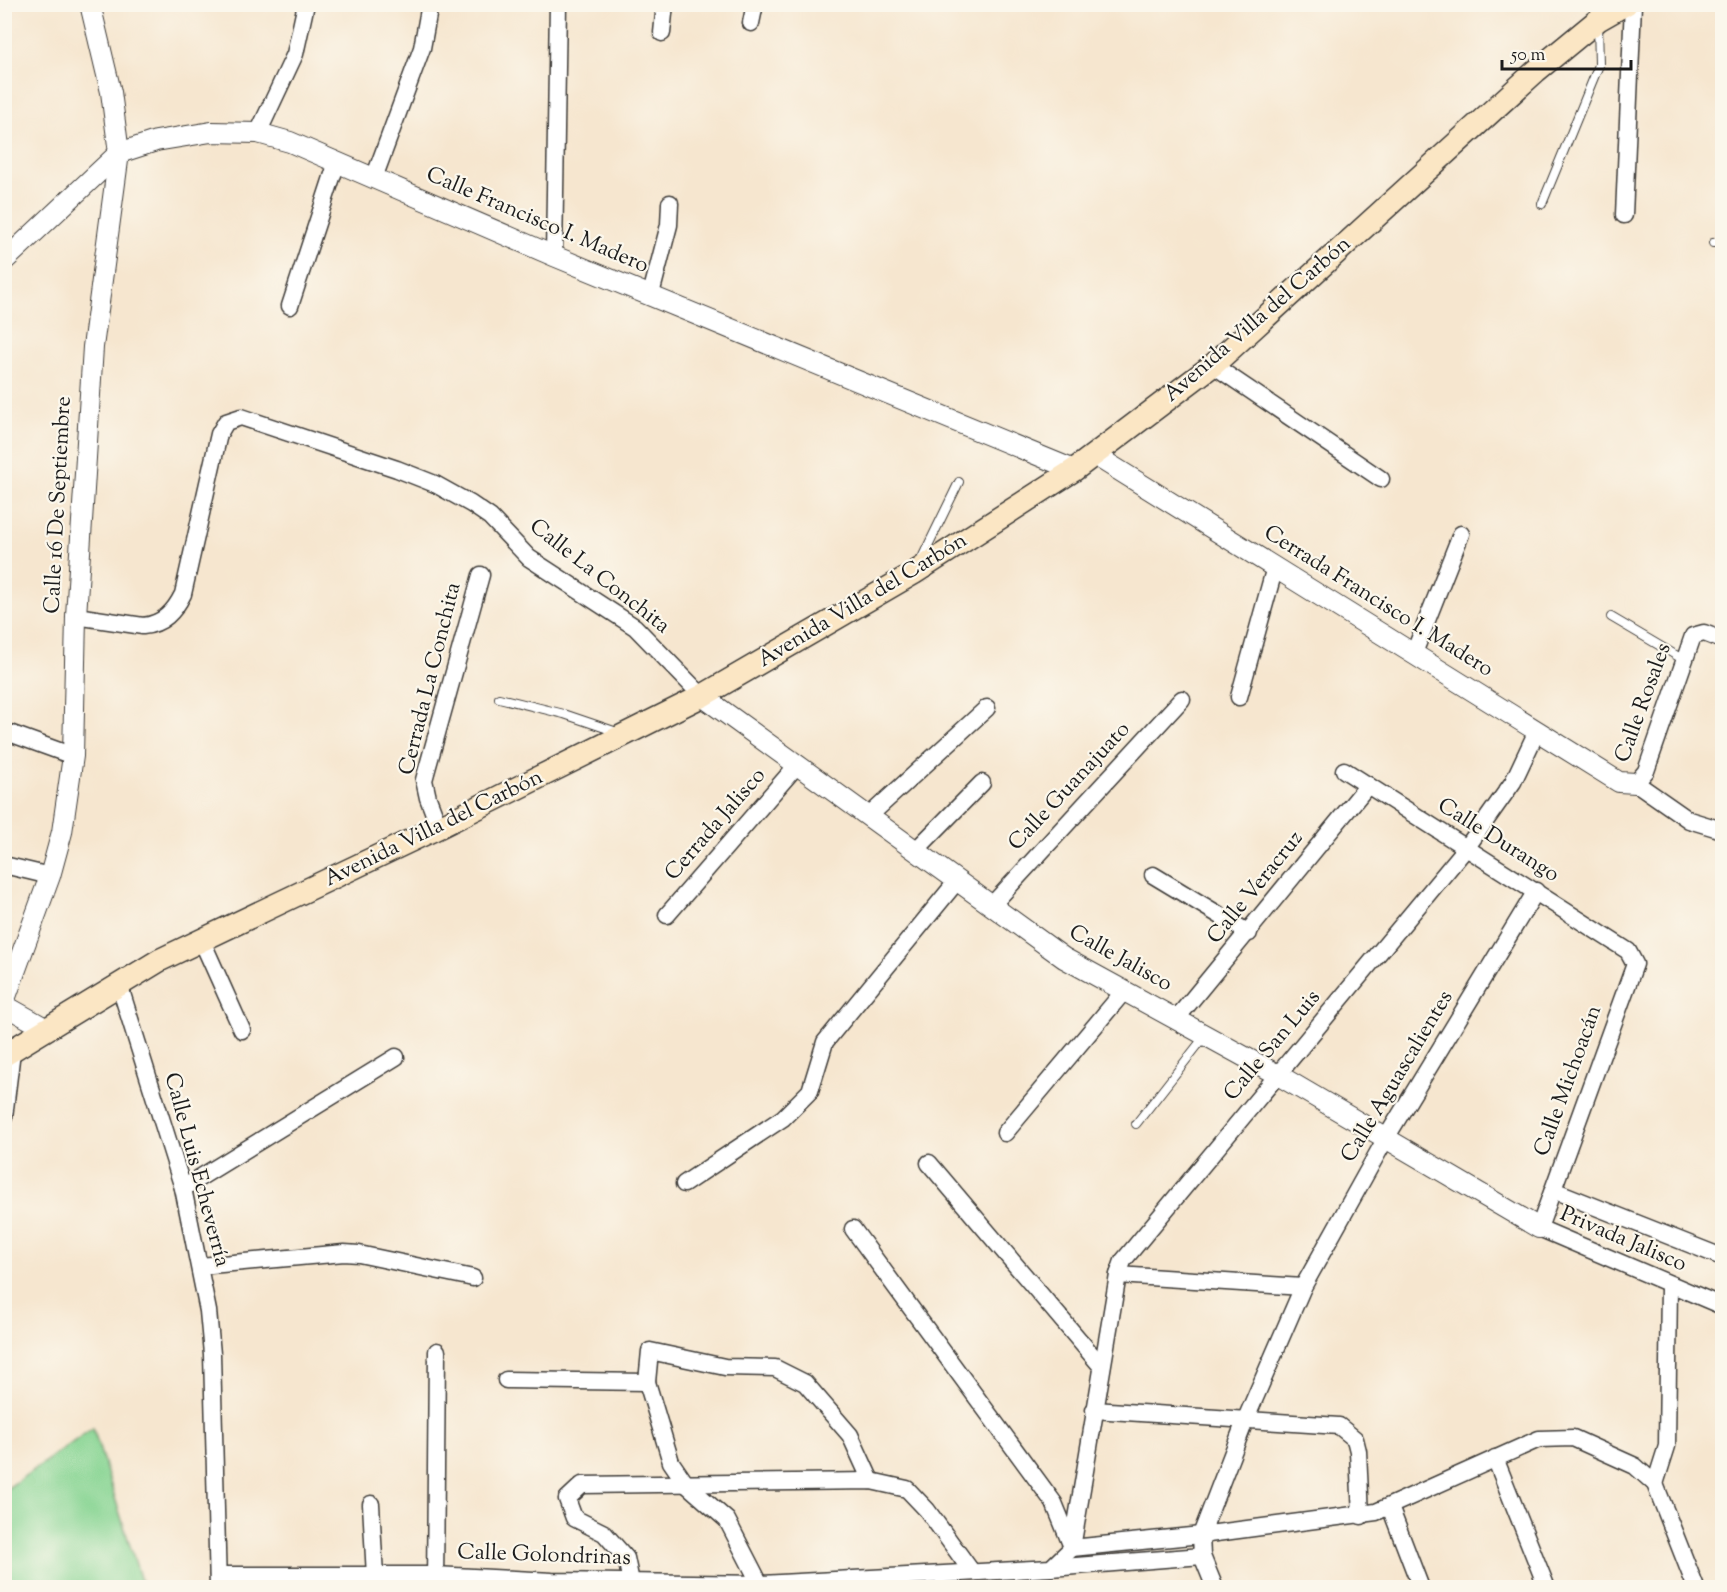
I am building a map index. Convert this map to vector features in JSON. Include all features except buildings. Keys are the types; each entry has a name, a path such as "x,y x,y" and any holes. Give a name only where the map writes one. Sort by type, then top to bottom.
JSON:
{"main road":[{"name":"Avenida Villa del Carbón","path":"8,1053 45,1028 160,960 440,827 702,696 914,573 1096,456 1213,365 1536,70 1598,20 1626,4"}],"street":[{"name":"Calle 16 De Septiembre","path":"4,1003 8,983 50,876 64,821 74,756 76,616 93,347 118,153 111,92 90,4"},
{"path":"258,133 295,54 306,4"},
{"path":"374,178 422,48 430,4"},
{"path":"554,255 558,4"},
{"path":"662,33 665,4"},
{"path":"752,23 755,4"},
{"path":"1624,215 1633,4"},
{"name":"Calle Francisco I. Madero","path":"4,261 118,153 156,141 194,134 227,131 258,133 290,142 554,255 1074,470"},
{"path":"290,306 337,162"},
{"path":"651,294 669,225 670,203"},
{"path":"1213,365 1381,479"},
{"name":"Calle La Conchita","path":"76,616 142,626 153,625 171,614 183,594 219,434 231,418 247,419 435,484 490,517 529,558 634,627 702,696"},
{"name":"Cerrada Francisco I. Madero","path":"1096,456 1619,782 1636,783"},
{"path":"1414,653 1461,534"},
{"path":"1239,697 1275,567"},
{"name":"Cerrada La Conchita","path":"440,827 428,798 424,780 481,574"},
{"name":"Calle Rosales","path":"1636,783 1646,771 1693,636 1704,633 1722,640"},
{"name":"Calle Jalisco","path":"702,696 870,815 915,851 1064,958 1178,1018 1205,1036 1278,1075 1539,1228"},
{"name":"Calle Guanajuato","path":"991,906 1182,699"},
{"path":"870,815 987,708"},
{"name":"Calle San Luis","path":"1118,1275 1124,1262 1467,847 1513,782 1537,730"},
{"path":"4,731 74,756"},
{"name":"Cerrada Jalisco","path":"668,915 798,764"},
{"name":"Calle Durango","path":"1344,770 1628,951"},
{"path":"915,851 982,783"},
{"path":"1636,783 1689,820 1722,830"},
{"name":"Calle Veracruz","path":"1178,1018 1368,785"},
{"path":"4,865 50,876"},
{"path":"1153,876 1249,933"},
{"path":"684,1184 783,1118 810,1091 825,1042 957,880"},
{"name":"Calle Aguascalientes","path":"1201,1535 1245,1421 1303,1287 1386,1138 1536,891"},
{"path":"202,941 242,1030"},
{"name":"Calle Michoacán","path":"1539,1228 1635,964 1628,951"},
{"name":"Calle Luis Echeverría","path":"119,984 183,1188 200,1266 212,1354 218,1581"},
{"path":"1005,1133 1125,990"},
{"path":"4,1003 45,1028"},
{"path":"4,1117 8,1053"},
{"path":"183,1188 396,1057"},
{"path":"929,1163 1102,1367"},
{"path":"1553,1190 1722,1257"},
{"name":"Privada Jalisco","path":"1539,1228 1722,1306"},
{"path":"854,1229 1054,1503 1072,1548"},
{"path":"200,1266 344,1253 473,1278"},
{"path":"1051,1568 1072,1548 1118,1275 1303,1287"},
{"path":"1655,1484 1667,1446 1669,1285"},
{"path":"435,1581 437,1351"},
{"path":"762,1586 737,1544 727,1520 686,1484 671,1462 647,1382 650,1351 725,1367 776,1368 805,1383 850,1435 871,1481"},
{"path":"506,1380 647,1382"},
{"path":"1094,1410 1339,1426 1355,1439 1358,1451 1361,1516"},
{"path":"1072,1548 1361,1516 1390,1507 1539,1439 1573,1438 1635,1466 1655,1484 1696,1587"},
{"path":"1494,1458 1547,1587"},
{"path":"631,1582 626,1558 604,1533 574,1518 567,1499 582,1485 871,1481 907,1489 927,1510 972,1572"},
{"path":"370,1504 375,1576"},
{"path":"1390,1507 1421,1587"},
{"path":"1201,1535 1203,1556 1215,1587"},
{"name":"Calle Golondrinas","path":"218,1581 375,1576 435,1581 552,1584 631,1582 762,1586 869,1582 972,1572 1203,1556"}],"lane":[{"path":"1542,204 1599,65 1598,20"},
{"path":"1713,243 1722,242"},
{"path":"914,573 959,482"},
{"path":"1611,617 1684,660"},
{"path":"499,698 564,714 623,734"},
{"path":"1136,1124 1205,1036"}],"green space":[{"path":"93,1428 143,1587 5,1587 5,1490"}]}
